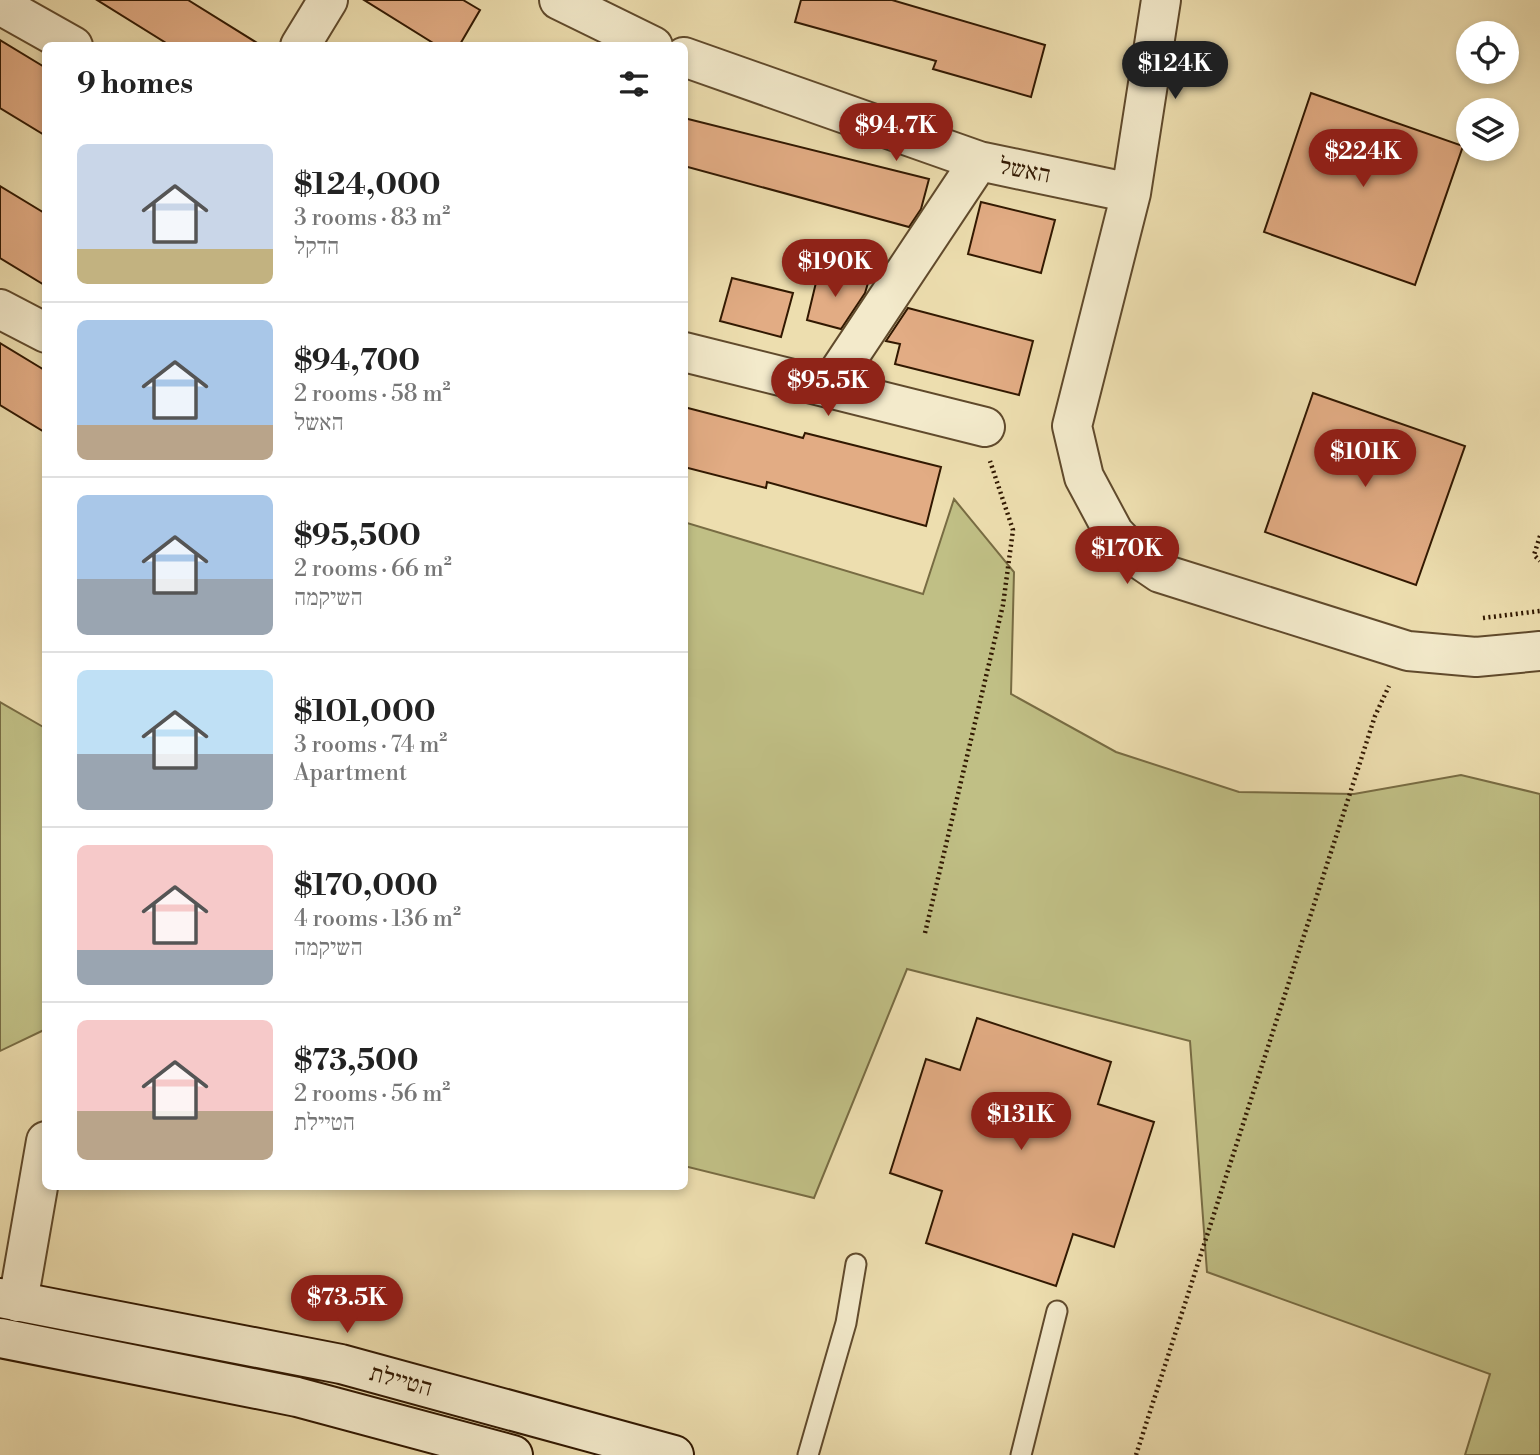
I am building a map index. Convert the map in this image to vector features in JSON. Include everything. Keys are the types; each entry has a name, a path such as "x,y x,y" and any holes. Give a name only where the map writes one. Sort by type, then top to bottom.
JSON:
{"street":[{"path":"302,42 328,0"},
{"path":"559,0 645,42"},
{"path":"1161,0 1131,193 1072,426 1084,477 1114,533 1138,558 1160,573 1379,645 1444,656 1540,652"},
{"path":"0,5 66,42"},
{"name":"האשל","path":"688,58 979,161 1131,193"},
{"path":"828,388 979,161"},
{"path":"0,309 42,331"},
{"path":"688,353 985,427"},
{"path":"9,1300 42,1158"},
{"name":"הטיילת","path":"9,1300 316,1380 674,1455"},
{"name":"הטיילת","path":"0,1338 316,1380 513,1455"}],"lane":[{"path":"808,1455 846,1324 856,1264"},
{"path":"1021,1455 1057,1311"}],"path":[{"path":"925,933 1003,605 1013,530 987,452 985,427"},
{"path":"1540,536 1534,555 1540,561"},
{"path":"1136,1455 1375,716 1389,686"}],"shaded area":[{"path":"954,499 1014,572 1011,694 1116,752 1239,792 1354,794 1461,775 1540,794 1540,1455 1465,1455 1490,1374 1207,1272 1190,1041 907,969 814,1198 688,1167 688,523 923,594"},
{"path":"0,702 42,726 42,1031 0,1051"}],"building":[{"path":"97,0 188,0 256,42 165,42"},
{"path":"364,0 463,0 480,10 461,42 432,42"},
{"path":"801,0 892,0 1045,45 1031,97 933,69 936,61 795,22"},
{"path":"0,40 42,66 42,134 0,108"},
{"path":"1311,93 1456,144 1458,161 1415,285 1264,232"},
{"path":"688,119 929,179 921,209 909,227 688,167"},
{"path":"0,186 42,212 42,284 0,258"},
{"path":"981,202 1055,220 1041,273 968,254"},
{"path":"819,270 868,283 865,293 841,329 807,320"},
{"path":"732,278 793,293 781,337 720,321"},
{"path":"908,308 1033,341 1019,395 895,364 900,344 886,341"},
{"path":"0,343 42,369 42,431 0,405"},
{"path":"1313,393 1465,446 1416,585 1265,532"},
{"path":"688,408 803,438 805,433 941,467 926,526 767,482 766,488 688,468"},
{"path":"977,1018 1111,1062 1098,1104 1154,1122 1114,1247 1073,1234 1056,1286 926,1243 942,1191 890,1173 926,1059 960,1070"}]}
